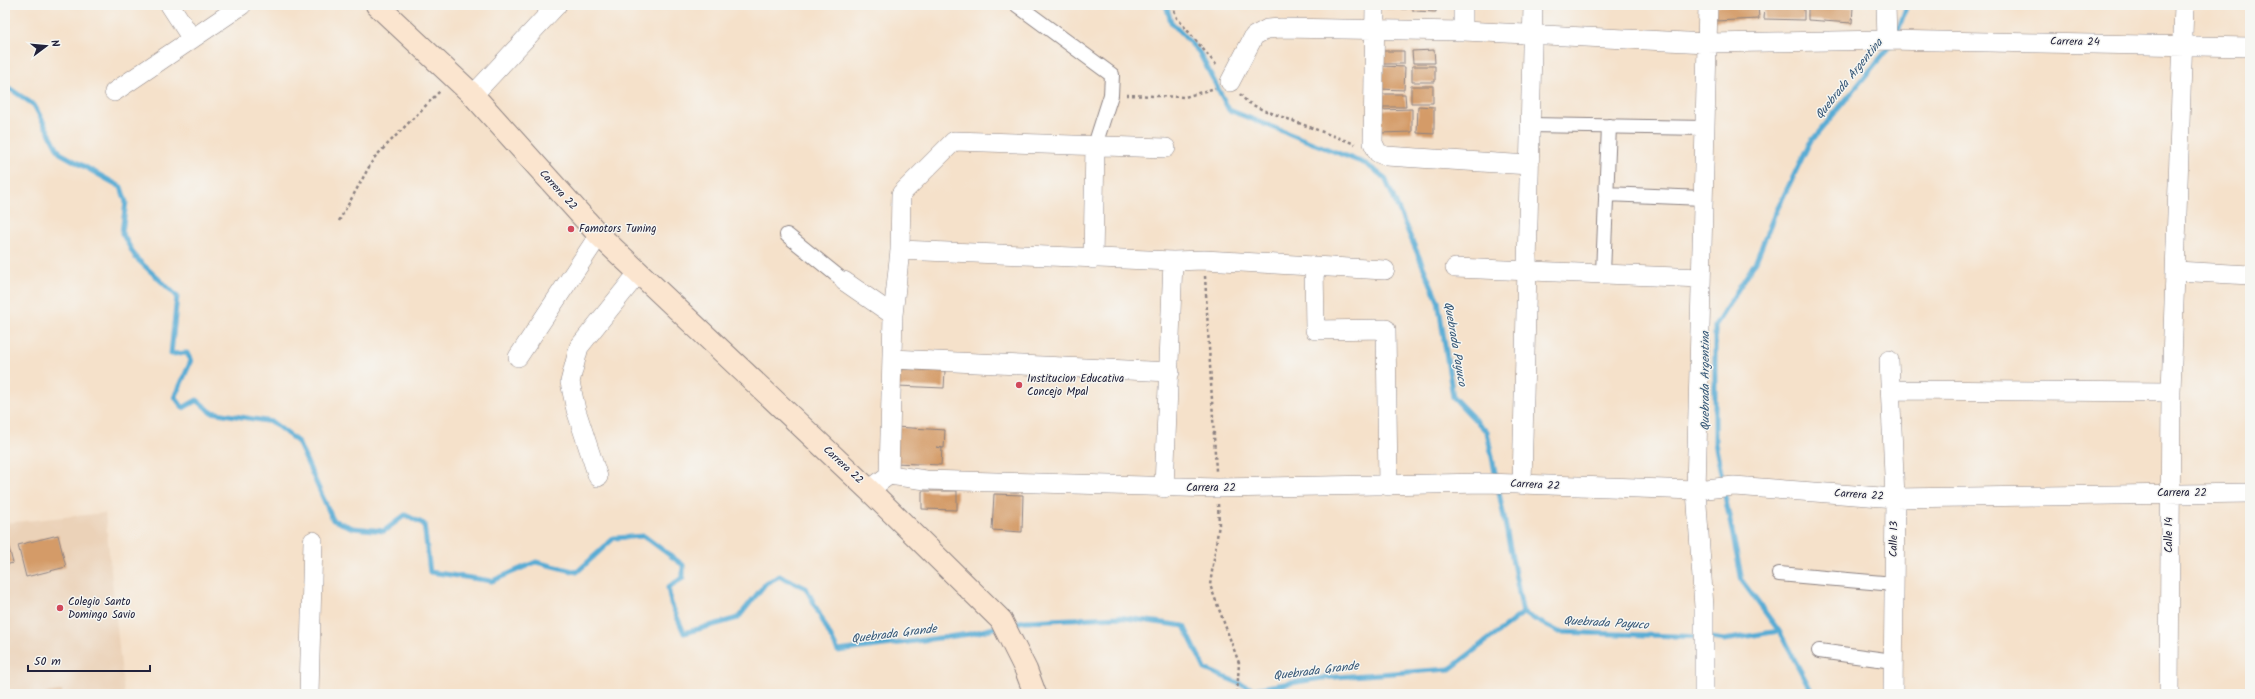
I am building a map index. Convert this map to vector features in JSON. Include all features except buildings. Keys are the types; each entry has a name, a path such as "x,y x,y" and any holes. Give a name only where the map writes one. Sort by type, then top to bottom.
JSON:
{"main road":[{"name":"Carrera 22","path":"377,5 473,95 599,235 869,490"},
{"path":"869,490 1004,627 1026,670 1035,694"}],"street":[{"path":"170,5 192,39"},
{"path":"114,92 242,5"},
{"path":"473,95 557,5"},
{"path":"1017,5 1112,74 1111,95 1095,145 1093,259"},
{"path":"1375,5 1373,143 1378,153 1386,156 1529,164"},
{"path":"1463,5 1463,31"},
{"path":"1515,484 1527,270 1533,5"},
{"path":"1704,694 1704,607 1696,490 1708,5"},
{"path":"1886,5 1893,40"},
{"name":"Calle 14","path":"2169,694 2169,493 2163,392 2176,271 2184,5"},
{"name":"Carrera 24","path":"1224,84 1248,44 1259,32 1281,28 1463,31 1707,43 1893,40 2250,47"},
{"path":"1530,125 1705,128"},
{"path":"1603,273 1609,126"},
{"path":"889,475 893,315 900,250 901,194 954,141 1166,148"},
{"path":"1606,194 1703,198"},
{"path":"518,357 599,235"},
{"path":"787,235 844,281 893,315"},
{"path":"900,250 1093,259 1173,261 1204,260 1385,270"},
{"path":"1164,488 1170,372 1173,261"},
{"path":"1314,266 1315,330 1386,329 1388,486"},
{"path":"1455,268 1701,278"},
{"path":"2176,271 2250,275"},
{"path":"598,477 576,410 570,382 579,347 639,272"},
{"path":"892,359 1170,372"},
{"name":"Calle 13","path":"1889,360 1895,498 1893,694"},
{"path":"1891,390 2163,392"},
{"name":"Carrera 22","path":"869,490 889,475 926,480 1164,488 1388,486 1486,483 1696,490 1727,487 1895,498 2250,493"},
{"path":"309,694 313,541"},
{"path":"1779,574 1894,584"},
{"path":"1819,651 1893,661"}],"path":[{"path":"1172,5 1177,18 1224,84 1247,102 1378,153"},
{"path":"339,221 374,158 454,77"},
{"path":"1111,95 1185,96 1199,94 1224,84"},
{"path":"1204,260 1219,524 1210,585 1239,663 1237,694"}],"shaded area":[{"name":"Colegio Santo Domingo Savio","path":"105,513 124,694 5,694 5,523"}],"waterway":[{"name":"Quebrada Payuco","path":"1166,5 1171,22 1199,52 1229,110 1366,164 1385,178 1438,301 1453,397 1487,432 1523,613"},
{"name":"Quebrada Argentina","path":"1896,36 1907,5"},
{"name":"Quebrada Argentina","path":"1723,483 1715,443 1715,326 1756,261 1773,218 1809,144 1891,45"},
{"name":"Quebrada Grande","path":"5,90 9,88 34,105 60,153 121,187 126,202 122,233 136,258 177,296 171,354 187,353 191,361 175,397 183,408 197,400 211,412 272,422 298,442 333,520 353,528 384,531 405,515 424,524 430,572 492,581 536,562 577,572 614,538 644,536 683,565 683,578 668,587 671,603 684,633 738,618 766,583 780,576 806,588 838,651 970,634 998,627"},
{"name":"Quebrada Argentina","path":"1724,491 1742,581 1779,631 1813,694"},
{"name":"Quebrada Payuco","path":"1523,613 1559,632 1704,637 1724,640 1779,631"},
{"name":"Quebrada Grande","path":"1010,624 1025,621 1119,617 1184,626 1205,669 1253,689 1322,678 1450,669 1523,613"}],"place":[{"name":"Famotors Tuning","path":"571,229"},
{"name":"Institucion Educativa Concejo Mpal","path":"1019,385"},
{"name":"Colegio Santo Domingo Savio","path":"60,608"}]}
